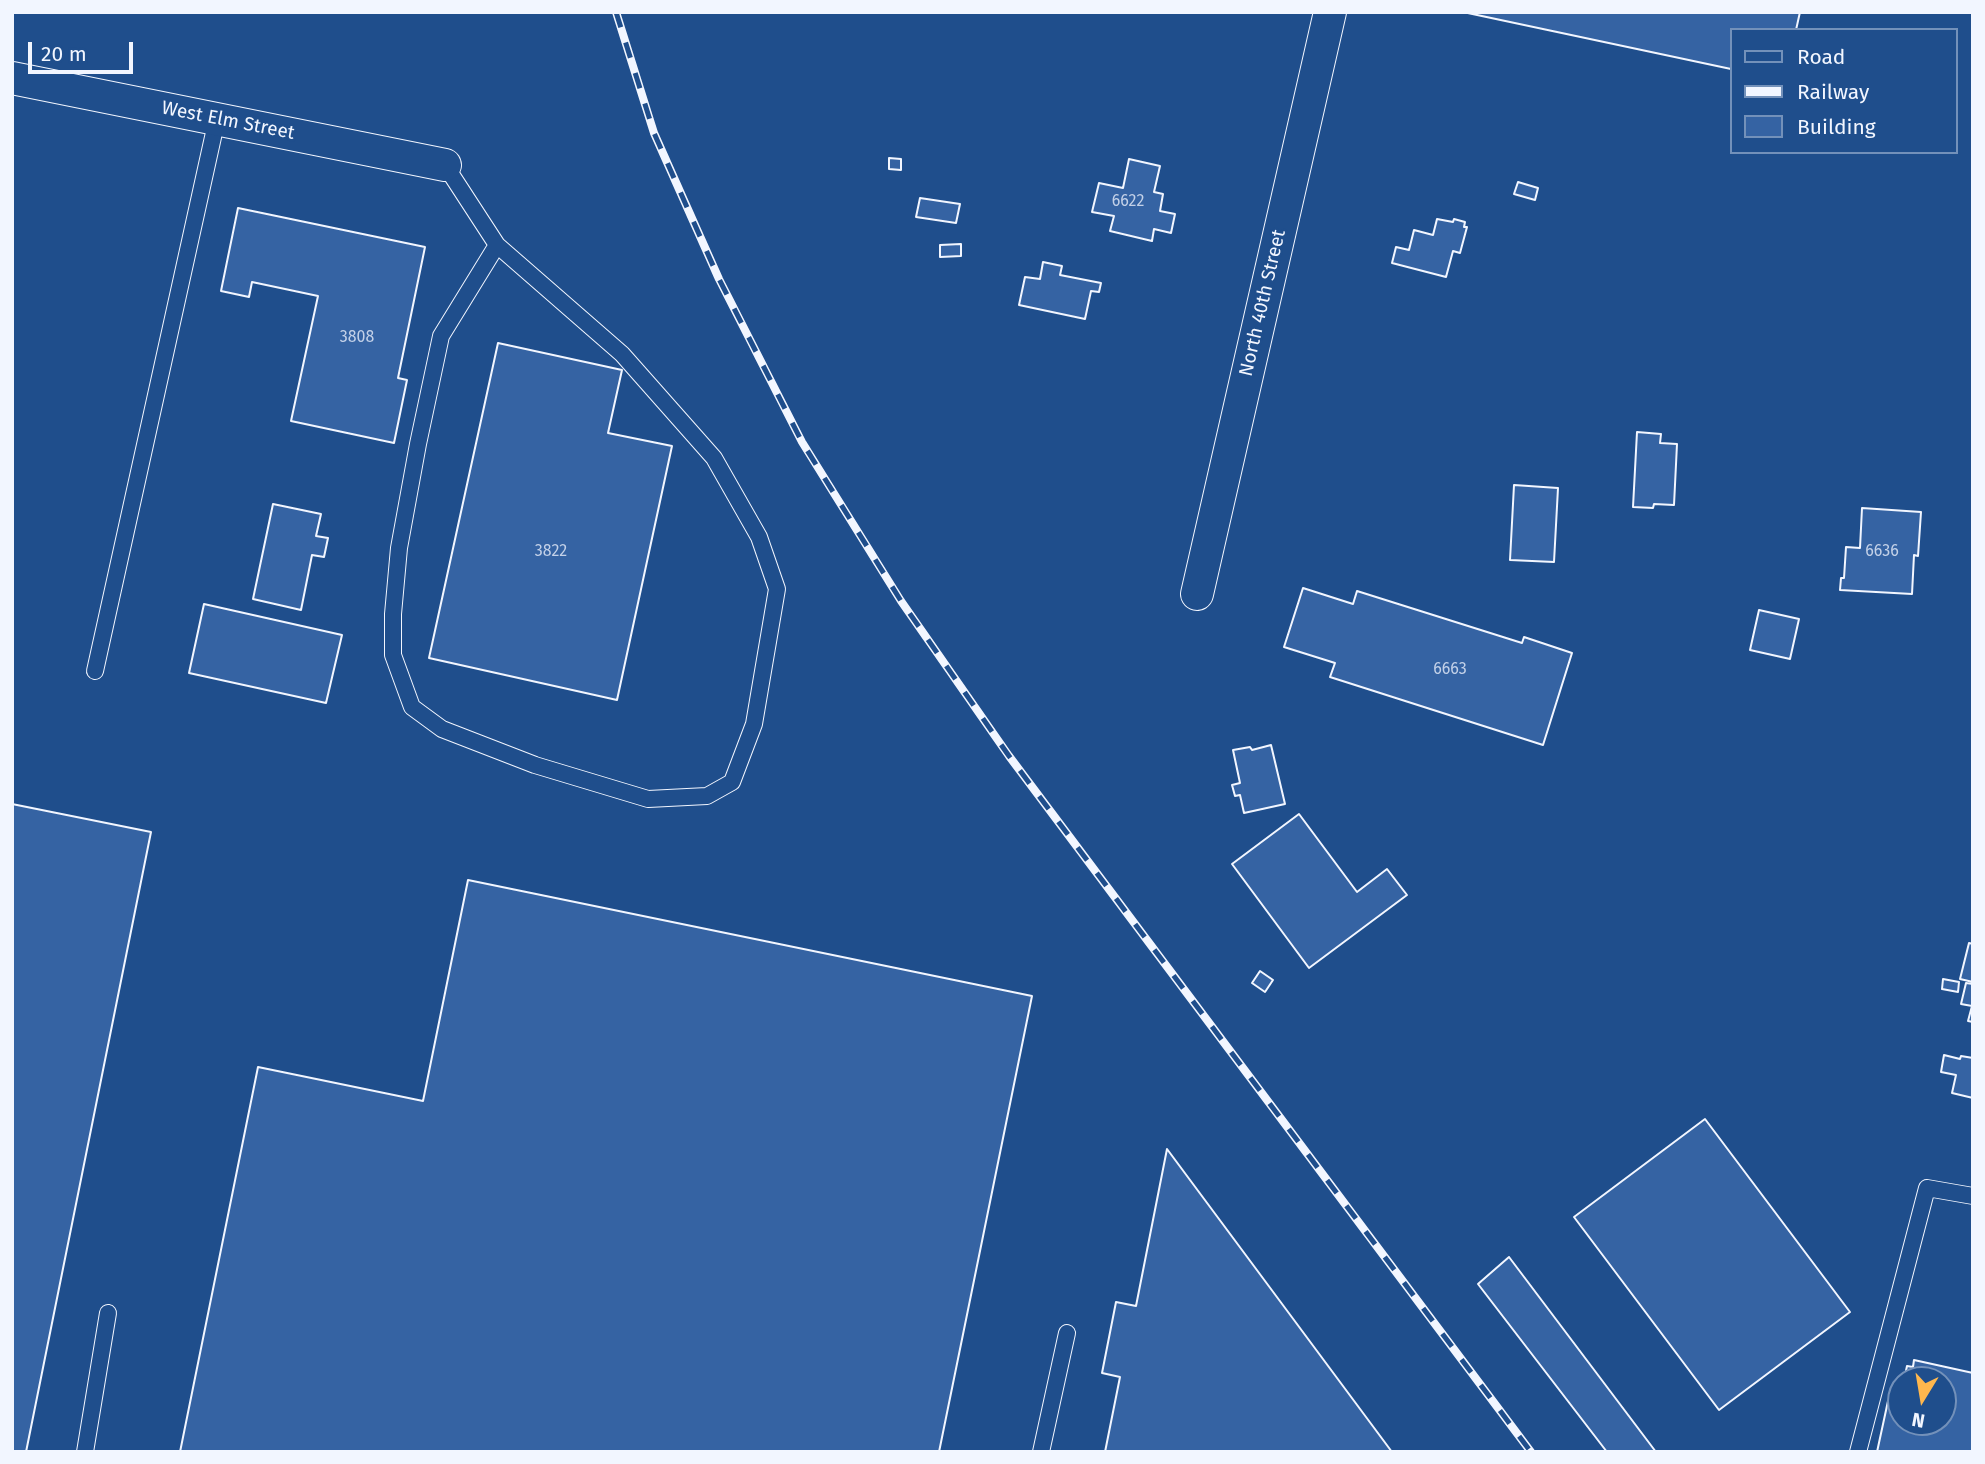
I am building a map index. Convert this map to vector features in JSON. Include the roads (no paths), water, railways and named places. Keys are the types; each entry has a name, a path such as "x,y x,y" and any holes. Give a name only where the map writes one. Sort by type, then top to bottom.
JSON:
{"street":[{"name":"North 40th Street","path":"1197,594 1330,12"},
{"name":"West Elm Street","path":"12,78 445,165"}],"lane":[{"path":"95,671 217,119"},
{"path":"445,165 497,245 635,368 714,458 759,537 777,589 754,724 732,782 707,796 648,799 599,785 535,765 442,729 412,707 393,655 393,614 399,548 418,444 441,336 497,245"},
{"path":"1858,1452 1927,1188 1973,1196"},
{"path":"85,1452 108,1312"},
{"path":"1041,1452 1067,1333"}],"railway":[{"path":"616,12 654,133 719,279 802,442 901,601 1009,756 1531,1452"}]}
